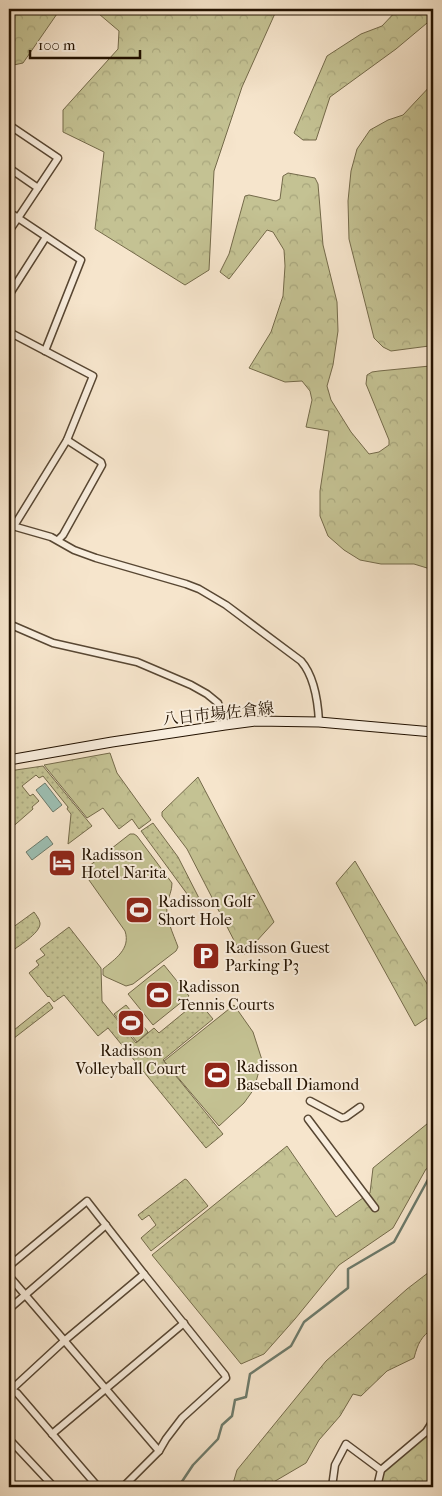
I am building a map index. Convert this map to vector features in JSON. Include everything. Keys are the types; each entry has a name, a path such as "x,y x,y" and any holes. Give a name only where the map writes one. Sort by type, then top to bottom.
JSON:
{"main road":[{"name":"八日市場佐倉線","path":"9,760 225,725 269,721 319,722 433,732"}],"street":[{"path":"9,125 58,158 9,231"},
{"path":"9,168 38,188"},
{"path":"9,212 81,260 45,351"},
{"path":"9,296 46,237"},
{"path":"9,332 93,376 67,440 12,526 58,540 74,550 96,558 186,584 199,589 226,605 306,666 318,704 319,722"},
{"path":"58,540 63,535 102,465 101,462 67,440"},
{"path":"9,624 53,642 136,662 191,685 208,694 218,703 225,725"},
{"path":"310,1101 342,1118 360,1107"},
{"path":"308,1119 375,1208"},
{"path":"9,1266 87,1201 226,1378 182,1418 166,1438 159,1451 123,1487"},
{"path":"9,1309 106,1225"},
{"path":"98,1487 17,1393 10,1389 144,1274"},
{"path":"9,1276 159,1451"},
{"path":"52,1434 184,1323"},
{"path":"377,1487 381,1470 426,1432 433,1421"},
{"path":"9,1439 54,1487"},
{"path":"332,1487 335,1464 346,1444 381,1470"}],"green space":[{"path":"19,9 64,9 59,11 23,63 9,66 9,16"},
{"path":"100,9 277,9 242,87 214,171 209,270 185,285 95,229 104,152 63,132 63,110 118,49 119,31 99,14"},
{"path":"398,9 433,9 433,18 396,49 330,97 316,140 303,140 294,133 327,56 361,34 382,26"},
{"path":"433,83 433,351 429,346 391,351 383,347 374,338 349,239 348,201 351,171 357,149 370,130 388,120 403,115"},
{"path":"288,173 315,178 318,184 323,245 337,302 338,331 333,365 327,386 331,400 351,432 369,454 379,452 389,445 389,440 366,384 367,375 372,372 430,366 433,364 433,567 427,568 414,564 381,564 360,560 344,550 328,536 320,516 320,491 329,431 306,427 312,400 310,391 302,381 285,382 249,368 271,332 283,296 284,250 273,232 267,230 229,279 220,272 229,254 245,196 249,195 276,201 280,199 283,176"},
{"path":"110,753 117,773 151,820 139,829 132,819 119,829 103,808 87,818 44,765"},
{"path":"43,766 92,826 68,844 71,814 67,809 68,807 43,776 39,778 36,775 22,786 30,796 33,794 39,801 32,807 33,809 9,830 9,771"},
{"path":"198,777 274,922 245,954 240,952 187,849 162,816 162,812"},
{"path":"153,823 178,857 201,902 193,902 141,831"},
{"name":"Radisson Golf Short Hole","path":"130,834 137,836 172,883 167,903 167,914 178,947 176,951 133,984 126,986 103,975 103,969 124,948 126,943 125,931 84,873 84,870"},
{"path":"355,861 433,994 433,1014 415,1026 336,883"},
{"path":"34,912 40,921 37,931 9,953 9,924 12,928"},
{"path":"69,927 101,968 102,1001 136,1043 154,1028 159,1033 198,1001 213,1019 163,1060 223,1134 206,1148 108,1028 98,1036 64,995 54,1002 29,973 39,965 36,961 45,955 40,949"},
{"name":"Radisson Tennis Courts","path":"164,965 189,996 153,1025 128,994"},
{"path":"49,1002 53,1008 9,1042 9,1034"},
{"name":"Radisson Volleyball Court","path":"126,1005 148,1032 137,1042 114,1014"},
{"name":"Radisson Baseball Diamond","path":"234,1005 253,1032 262,1060 254,1089 244,1103 219,1126 164,1061"},
{"path":"433,1119 433,1167 426,1169 393,1228 339,1265 264,1354 241,1364 152,1255 287,1146 336,1217 370,1193 373,1168"},
{"path":"185,1179 208,1206 151,1251 141,1238 156,1225 149,1215 142,1220 138,1215"},
{"path":"433,1269 433,1328 420,1341 414,1358 387,1371 361,1396 353,1394 340,1416 319,1440 306,1463 265,1487 232,1487 237,1470 326,1361 407,1289"},
{"path":"433,1428 433,1487 380,1487 384,1471"}],"water":[{"path":"45,783 62,805 53,812 36,790"},
{"path":"47,836 53,844 32,860 26,852"}],"waterway":[{"path":"179,1487 193,1465 218,1439 222,1425 232,1416 235,1400 246,1397 250,1374 291,1346 304,1322 348,1288 348,1269 394,1242 433,1173"}],"place":[{"name":"Radisson Hotel Narita","path":"62,863"},
{"name":"Radisson Golf Short Hole","path":"139,910"},
{"name":"Radisson Guest Parking P3","path":"206,956"},
{"name":"Radisson Tennis Courts","path":"159,995"},
{"name":"Radisson Volleyball Court","path":"131,1023"},
{"name":"Radisson Baseball Diamond","path":"217,1075"}]}
